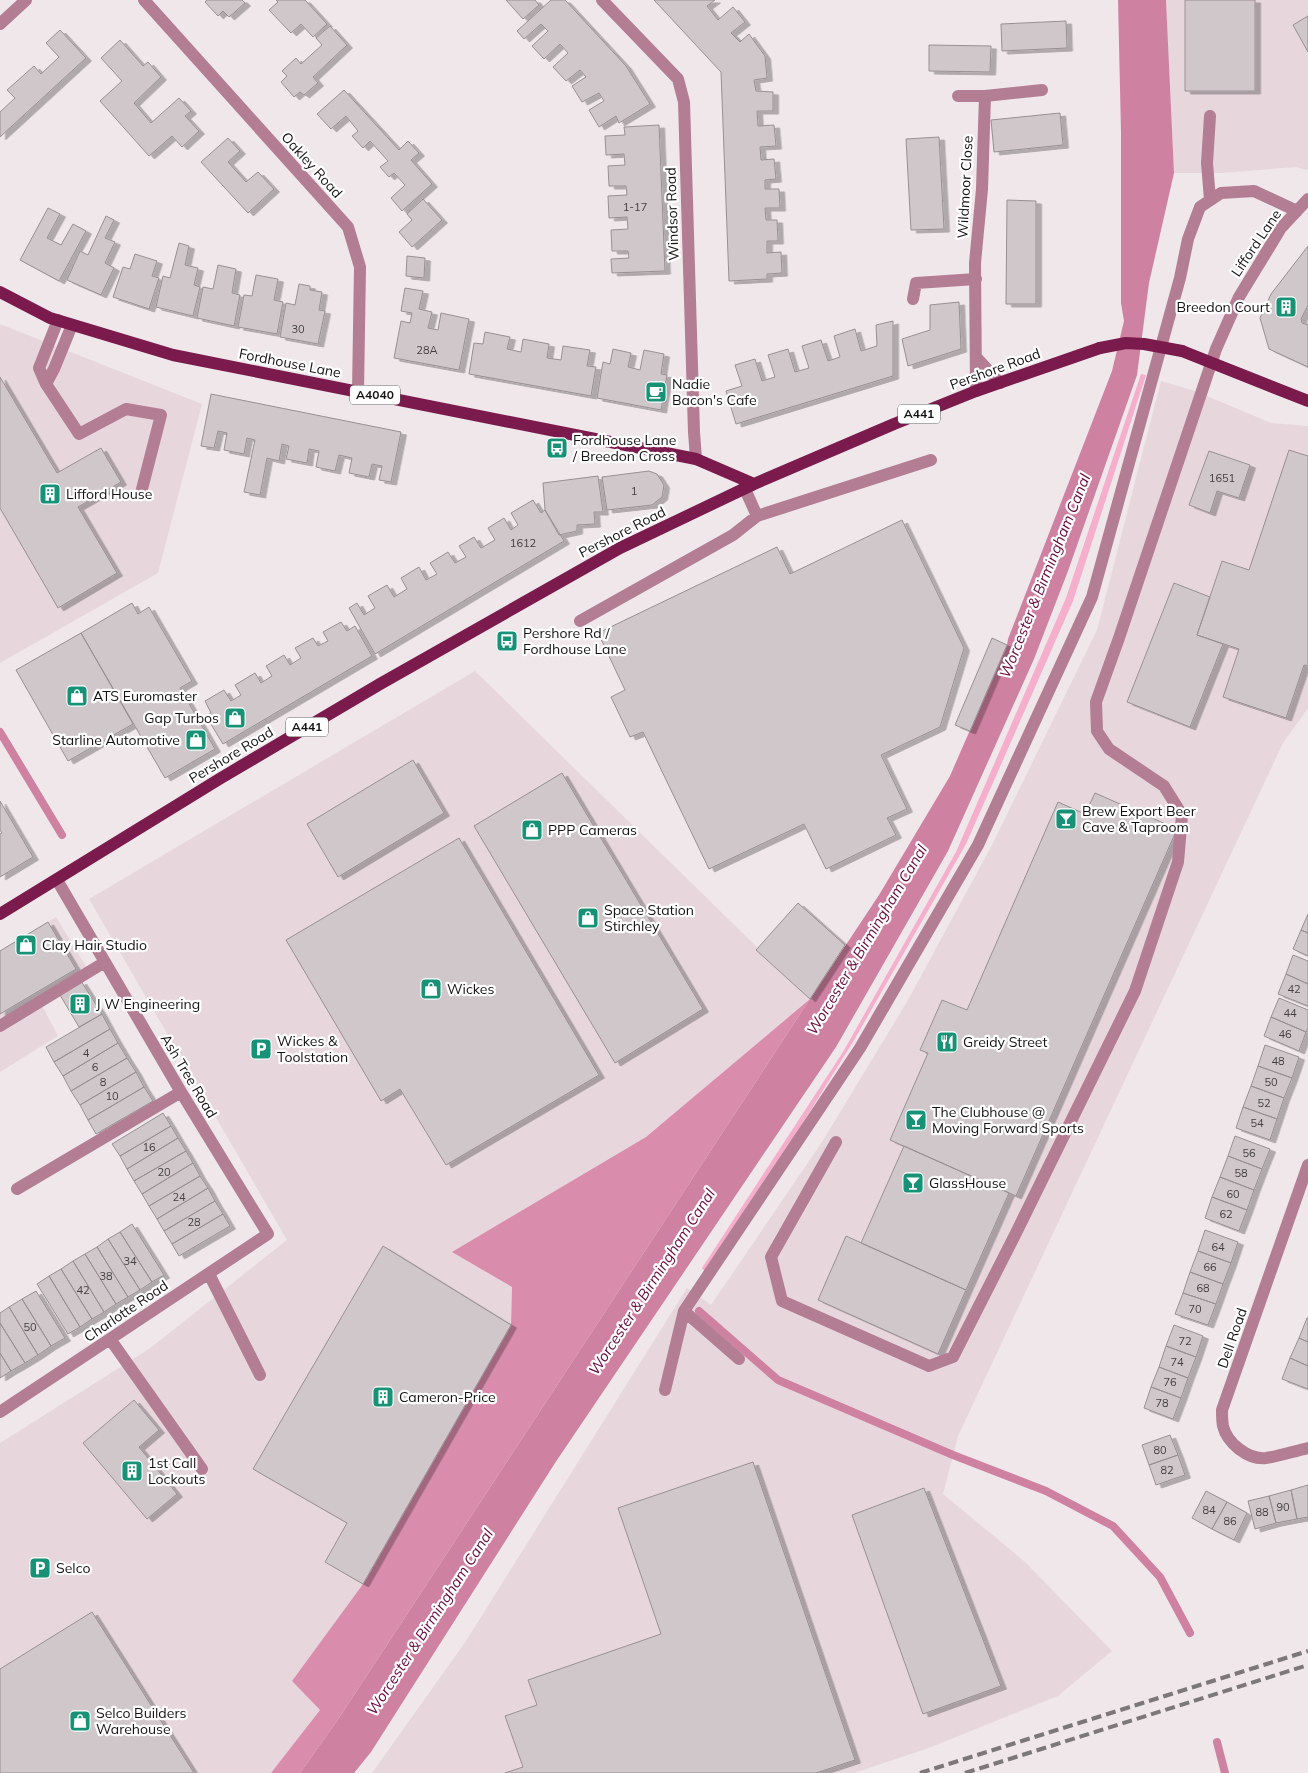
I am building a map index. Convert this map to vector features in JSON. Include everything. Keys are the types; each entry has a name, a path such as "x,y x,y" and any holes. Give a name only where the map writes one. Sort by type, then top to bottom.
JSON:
{"main road":[{"name":"Fordhouse Lane","path":"0,292 50,318 173,355 696,459 749,486"},
{"name":"Pershore Road","path":"0,914 221,778 380,684 620,548 749,486 976,391 1100,348 1126,343 1144,344 1182,351 1308,401"}],"street":[{"path":"0,24 26,0"},
{"name":"Oakley Road","path":"144,0 348,227 360,267 358,391"},
{"name":"Windsor Road","path":"602,0 678,79 684,102 696,459"},
{"path":"958,96 985,96 1042,90"},
{"name":"Wildmoor Close","path":"976,391 976,263 982,189 985,96"},
{"path":"1210,116 1207,163 1210,200"},
{"path":"664,1390 684,1311 860,1048 978,845 1092,598 1180,278 1188,239 1200,207 1221,193 1254,191 1297,211"},
{"name":"Lifford Lane","path":"836,1142 771,1257 782,1301 929,1366 953,1357 1135,991 1178,862 1182,815 1164,786 1109,749 1098,731 1096,702 1211,362 1239,296 1281,228 1308,199"},
{"path":"913,298 916,283 976,279"},
{"path":"58,320 39,368 46,384 79,434 126,410 161,415 141,494"},
{"path":"46,384 72,325"},
{"path":"976,356 1000,383"},
{"path":"580,621 734,535 757,516 932,460"},
{"path":"749,486 757,516"},
{"name":"Ash Tree Road","path":"57,880 180,1092 268,1234"},
{"path":"0,1026 105,962"},
{"path":"17,1189 180,1092"},
{"name":"Dell Road","path":"1308,1165 1222,1410 1222,1425 1228,1438 1239,1449 1250,1456 1265,1458 1308,1448"},
{"name":"Charlotte Road","path":"0,1412 268,1234"},
{"path":"209,1274 260,1375"},
{"path":"684,1311 739,1359"},
{"path":"110,1339 202,1469"}],"shaded area":[{"path":"1166,0 1308,0 1308,169 1296,167 1222,173 1174,173"},
{"path":"0,324 202,404 158,573 0,663"},
{"path":"1141,374 1146,375 1073,601 966,844 853,1042 708,1275 702,1268 843,1052 956,852 1066,598"},
{"path":"1161,381 1195,391 1271,423 1308,426 1308,708 1283,743 958,1436 943,1494 1024,1561 1112,1651 1058,1696 926,1749 854,1773 372,1773 466,1641 687,1288 711,1305 822,1142 908,1000 992,845 1097,630"},
{"path":"475,671 810,999 646,1137 453,1252 512,1287 511,1325 363,1584 292,1681 320,1710 271,1773 0,1773 0,1443 149,1349 287,1240 89,899"},
{"path":"56,917 87,968 38,998 58,1036 0,1072 0,951"},
{"path":"810,999 339,1718 300,1773 271,1773 320,1710 292,1681 363,1584 511,1325 512,1287 452,1252 646,1137"}],"water":[{"name":"Worcester & Birmingham Canal","path":"1118,0 1166,0 1174,173 1149,283 1137,375 1068,571 1034,659 948,851 836,1047 555,1463 371,1752 354,1773 300,1773 339,1718 879,895 950,776 1007,645 1112,371 1124,321 1121,303 1121,132"}],"building":[{"path":"207,0 242,0 245,3 229,17 223,11 218,16 205,2"},
{"path":"276,0 305,0 327,24 313,37 301,24 291,33 269,10 278,2"},
{"path":"506,0 535,0 539,5 523,19"},
{"path":"551,0 565,0 626,66 650,104 619,123 616,116 599,127 589,110 604,101 599,93 582,102 572,86 586,77 580,70 566,81 553,67 568,53 560,44 544,59 532,46 548,31 541,24 524,39 517,31"},
{"path":"654,0 715,0 707,6 718,20 733,7 745,22 731,33 740,42 749,34 765,56 767,78 754,80 756,91 773,92 773,111 757,111 758,126 774,125 776,146 760,147 761,160 774,159 776,179 765,180 765,189 779,189 780,208 765,208 766,220 777,220 778,241 767,241 767,253 781,252 782,273 767,274 767,279 729,281 721,72"},
{"path":"1185,0 1255,0 1255,91 1185,91"},
{"path":"1308,16 1308,52 1293,25"},
{"path":"1066,21 1067,48 1002,51 1001,24"},
{"path":"330,26 347,45 313,77 318,83 304,95 300,92 294,97 281,82 287,76 282,71 296,58 301,64 322,45 316,38"},
{"path":"60,30 86,58 0,137 0,112 15,98 7,90 34,66 41,74 59,57 46,43"},
{"path":"120,40 143,66 148,62 161,77 134,103 151,123 179,98 191,111 185,116 199,131 182,147 172,136 149,156 100,101 122,81 101,58"},
{"path":"929,45 991,46 990,72 929,71"},
{"path":"344,90 399,150 408,141 419,153 411,160 432,184 402,211 391,198 405,185 394,173 389,177 380,167 388,161 370,141 363,148 352,136 358,131 346,116 331,129 317,114"},
{"path":"1060,113 1063,145 994,152 991,120"},
{"path":"659,125 665,271 612,273 611,259 629,258 628,251 612,251 611,230 628,229 627,217 609,218 608,196 627,195 626,186 609,186 608,166 625,165 624,154 606,155 605,136 625,135 624,127"},
{"path":"939,137 944,229 911,230 906,139"},
{"path":"228,138 240,151 228,162 246,182 258,172 274,189 248,213 201,162"},
{"path":"423,199 442,220 412,247 399,232 412,220 407,214"},
{"path":"1007,200 1036,201 1036,304 1006,304"},
{"path":"48,208 60,214 47,238 61,245 73,224 86,231 59,281 20,260"},
{"path":"106,216 114,220 105,238 115,242 105,263 114,268 101,295 67,280 80,251 88,255"},
{"path":"179,243 189,246 185,265 198,268 194,285 200,287 193,316 156,307 163,276 170,278"},
{"name":"Breedon Court","path":"1308,246 1308,305 1301,319 1302,323 1308,325 1308,367 1269,349 1260,318 1271,294"},
{"path":"135,254 157,261 152,276 159,278 149,309 113,297 123,267 130,269"},
{"path":"407,256 425,258 424,278 406,276"},
{"path":"218,265 236,269 232,293 240,295 234,326 197,318 203,287 213,289"},
{"path":"256,275 278,279 274,300 283,302 277,334 238,327 244,295 252,296"},
{"path":"299,284 310,286 310,290 322,292 319,310 325,311 318,344 280,337 286,303 295,305"},
{"path":"405,288 423,291 419,309 432,312 428,328 438,330 441,313 469,319 459,370 394,358 401,321 410,323 412,313 401,311"},
{"path":"959,302 961,349 908,366 902,339 930,330 930,305"},
{"path":"893,321 893,376 736,424 726,391 742,386 735,365 755,359 762,381 775,377 768,355 788,349 795,372 809,368 802,346 821,340 828,361 840,357 834,336 855,329 861,351 877,346 876,325"},
{"path":"485,332 510,337 507,349 521,352 523,339 549,344 547,358 561,360 563,346 590,350 587,366 596,367 591,396 469,374 474,343 483,344"},
{"path":"613,349 631,353 628,367 640,370 644,350 664,354 661,374 667,375 661,410 597,398 603,362 610,364"},
{"name":"Lifford House","path":"0,377 57,473 101,448 121,482 78,507 117,573 58,608 0,508"},
{"path":"211,394 401,432 391,482 379,480 382,466 372,464 369,477 349,473 352,458 339,455 335,471 316,467 319,451 309,449 307,463 286,459 289,446 282,444 279,461 267,458 260,495 244,492 255,440 247,438 244,454 224,450 227,433 218,431 214,448 201,446"},
{"path":"1289,450 1308,456 1308,666 1304,665 1286,718 1223,697 1239,649 1197,635 1222,561 1249,570"},
{"path":"1209,451 1250,465 1239,498 1217,491 1210,513 1189,505"},
{"path":"649,471 657,474 664,485 662,497 652,505 607,510 602,477"},
{"path":"598,476 603,512 594,512 595,524 577,525 577,531 559,535 545,510 543,483"},
{"path":"533,500 541,513 545,510 564,541 375,654 349,608 357,603 364,615 375,608 368,596 387,585 394,597 407,589 401,578 419,567 426,580 437,574 430,563 448,552 455,563 466,557 459,546 474,537 481,548 495,540 488,528 504,518 511,530 518,525 511,513"},
{"path":"902,520 964,648 940,727 881,755 907,809 887,818 896,835 826,869 804,824 709,869 643,732 630,737 611,697 625,690 598,633 777,547 790,574"},
{"path":"1174,583 1210,597 1197,635 1223,644 1190,727 1127,702"},
{"path":"132,603 138,614 149,607 192,681 180,688 215,749 165,778 81,633"},
{"path":"341,622 347,631 355,626 372,656 223,744 206,716 211,713 205,701 224,690 231,701 241,695 235,685 255,673 261,683 272,676 266,666 284,655 290,665 301,658 295,648 313,638 318,646 328,641 323,632"},
{"path":"81,633 133,724 68,761 16,670"},
{"path":"992,638 1007,645 970,731 955,725"},
{"path":"413,760 444,813 338,877 307,824"},
{"name":"Space Station Stirchley","path":"562,773 703,1009 615,1063 474,826"},
{"path":"1095,793 1177,829 1016,1196 890,1140 928,1053 920,1050 942,1000 967,1010 1058,802 1085,814"},
{"path":"0,801 33,857 0,877 0,834 2,833 0,830"},
{"name":"Wickes","path":"459,838 599,1075 446,1165 400,1089 381,1101 286,940"},
{"path":"798,903 845,945 810,999 756,950"},
{"path":"1308,914 1308,933 1301,930"},
{"path":"48,922 76,969 0,1014 0,951"},
{"path":"1301,930 1308,933 1308,956 1293,949"},
{"path":"1293,955 1308,961 1308,984 1286,974"},
{"path":"1286,974 1308,984 1308,1006 1278,994"},
{"name":"J W Engineering","path":"81,981 102,1014 79,1027 60,995"},
{"path":"1279,998 1308,1010 1308,1028 1306,1032 1271,1017"},
{"path":"102,1014 110,1029 54,1062 46,1047"},
{"path":"1271,1017 1306,1032 1299,1051 1264,1036"},
{"path":"110,1029 118,1043 63,1076 54,1062"},
{"path":"118,1043 127,1058 71,1091 63,1076"},
{"path":"1265,1045 1299,1057 1292,1078 1258,1066"},
{"path":"127,1058 136,1072 80,1105 71,1091"},
{"path":"1258,1066 1292,1078 1284,1098 1251,1086"},
{"path":"136,1072 144,1087 88,1120 80,1105"},
{"path":"1251,1086 1284,1098 1277,1119 1243,1107"},
{"path":"144,1087 153,1101 96,1134 88,1120"},
{"path":"1243,1107 1277,1119 1270,1140 1236,1128"},
{"path":"163,1113 171,1126 120,1156 112,1144"},
{"path":"171,1126 178,1138 127,1169 120,1156"},
{"path":"1235,1136 1270,1149 1262,1169 1228,1156"},
{"path":"178,1138 186,1151 134,1181 127,1169"},
{"path":"904,1146 1009,1193 966,1290 861,1243"},
{"path":"186,1151 193,1163 142,1194 134,1181"},
{"path":"1228,1156 1262,1169 1254,1190 1220,1177"},
{"path":"193,1163 200,1176 149,1206 142,1194"},
{"path":"200,1176 208,1188 157,1219 149,1206"},
{"path":"1220,1177 1254,1190 1247,1210 1212,1197"},
{"path":"208,1188 215,1201 164,1231 157,1219"},
{"path":"1212,1197 1247,1210 1239,1231 1205,1218"},
{"path":"215,1201 223,1214 172,1244 164,1231"},
{"path":"223,1214 230,1226 179,1256 172,1244"},
{"path":"132,1224 164,1275 152,1282 120,1232"},
{"path":"1205,1230 1238,1242 1231,1263 1198,1251"},
{"path":"120,1232 152,1282 140,1290 108,1239"},
{"path":"846,1236 966,1290 938,1354 818,1300"},
{"path":"108,1239 140,1290 128,1297 97,1247"},
{"name":"Cameron-Price","path":"383,1246 511,1325 363,1584 325,1562 347,1523 253,1469"},
{"path":"97,1247 128,1297 116,1304 85,1254"},
{"path":"1198,1251 1231,1263 1223,1284 1190,1272"},
{"path":"85,1254 116,1304 104,1312 73,1261"},
{"path":"73,1261 104,1312 92,1319 61,1269"},
{"path":"61,1269 92,1319 80,1327 49,1276"},
{"path":"1190,1272 1223,1284 1216,1304 1183,1293"},
{"path":"49,1276 80,1327 68,1334 37,1284"},
{"path":"36,1291 65,1338 51,1346 22,1299"},
{"path":"1183,1293 1216,1304 1208,1325 1175,1314"},
{"path":"22,1299 51,1346 38,1355 9,1307"},
{"path":"9,1307 38,1355 25,1363 0,1323 0,1313"},
{"path":"1308,1318 1308,1342 1299,1338"},
{"path":"0,1323 25,1363 11,1371 0,1353"},
{"path":"1174,1325 1203,1336 1196,1357 1166,1346"},
{"path":"1299,1338 1308,1342 1308,1366 1290,1358"},
{"path":"1166,1346 1196,1357 1188,1378 1159,1367"},
{"path":"0,1353 11,1371 0,1378"},
{"path":"1290,1358 1308,1366 1308,1389 1282,1379"},
{"path":"1159,1367 1188,1378 1181,1398 1151,1387"},
{"path":"1151,1387 1181,1398 1173,1419 1144,1408"},
{"name":"1st Call Lockouts","path":"134,1400 159,1430 139,1447 177,1494 147,1519 83,1443"},
{"path":"1170,1435 1178,1455 1149,1465 1142,1445"},
{"path":"1178,1455 1185,1475 1156,1485 1149,1465"},
{"path":"753,1462 855,1760 816,1773 505,1773 523,1767 505,1716 537,1705 528,1680 661,1634 618,1508"},
{"path":"1308,1485 1308,1517 1297,1519 1291,1490"},
{"path":"924,1488 1001,1686 923,1714 852,1515"},
{"path":"1291,1490 1297,1519 1276,1523 1269,1496"},
{"path":"1206,1491 1227,1502 1212,1529 1192,1518"},
{"path":"1269,1496 1276,1523 1255,1529 1248,1501"},
{"path":"1227,1502 1247,1513 1234,1540 1212,1529"},
{"name":"Selco Builders Warehouse","path":"92,1612 194,1773 0,1773 0,1669"}],"waterway":[{"path":"0,732 62,835"},
{"path":"699,1311 778,1380 953,1455 1046,1491 1113,1526 1160,1577 1190,1633"},
{"path":"1217,1742 1225,1773"}],"railway":[{"path":"920,1773 1308,1651"},
{"path":"965,1773 1308,1665"}],"place":[{"name":"Breedon Court","path":"1286,307"},
{"name":"Nadie Bacon's Cafe","path":"656,392"},
{"name":"Fordhouse Lane / Breedon Cross","path":"557,448"},
{"name":"Lifford House","path":"50,494"},
{"name":"Pershore Rd / Fordhouse Lane","path":"507,641"},
{"name":"ATS Euromaster","path":"77,696"},
{"name":"Gap Turbos","path":"235,718"},
{"name":"Starline Automotive","path":"196,740"},
{"name":"Brew Export Beer Cave & Taproom","path":"1066,819"},
{"name":"PPP Cameras","path":"532,830"},
{"name":"Space Station Stirchley","path":"588,918"},
{"name":"Clay Hair Studio","path":"26,945"},
{"name":"Wickes","path":"431,989"},
{"name":"J W Engineering","path":"80,1004"},
{"name":"Greidy Street","path":"947,1042"},
{"name":"Wickes & Toolstation","path":"261,1049"},
{"name":"The Clubhouse @ Moving Forward Sports","path":"916,1120"},
{"name":"GlassHouse","path":"913,1183"},
{"name":"Cameron-Price","path":"383,1397"},
{"name":"1st Call Lockouts","path":"132,1471"},
{"name":"Selco","path":"40,1568"},
{"name":"Selco Builders Warehouse","path":"80,1721"}]}
